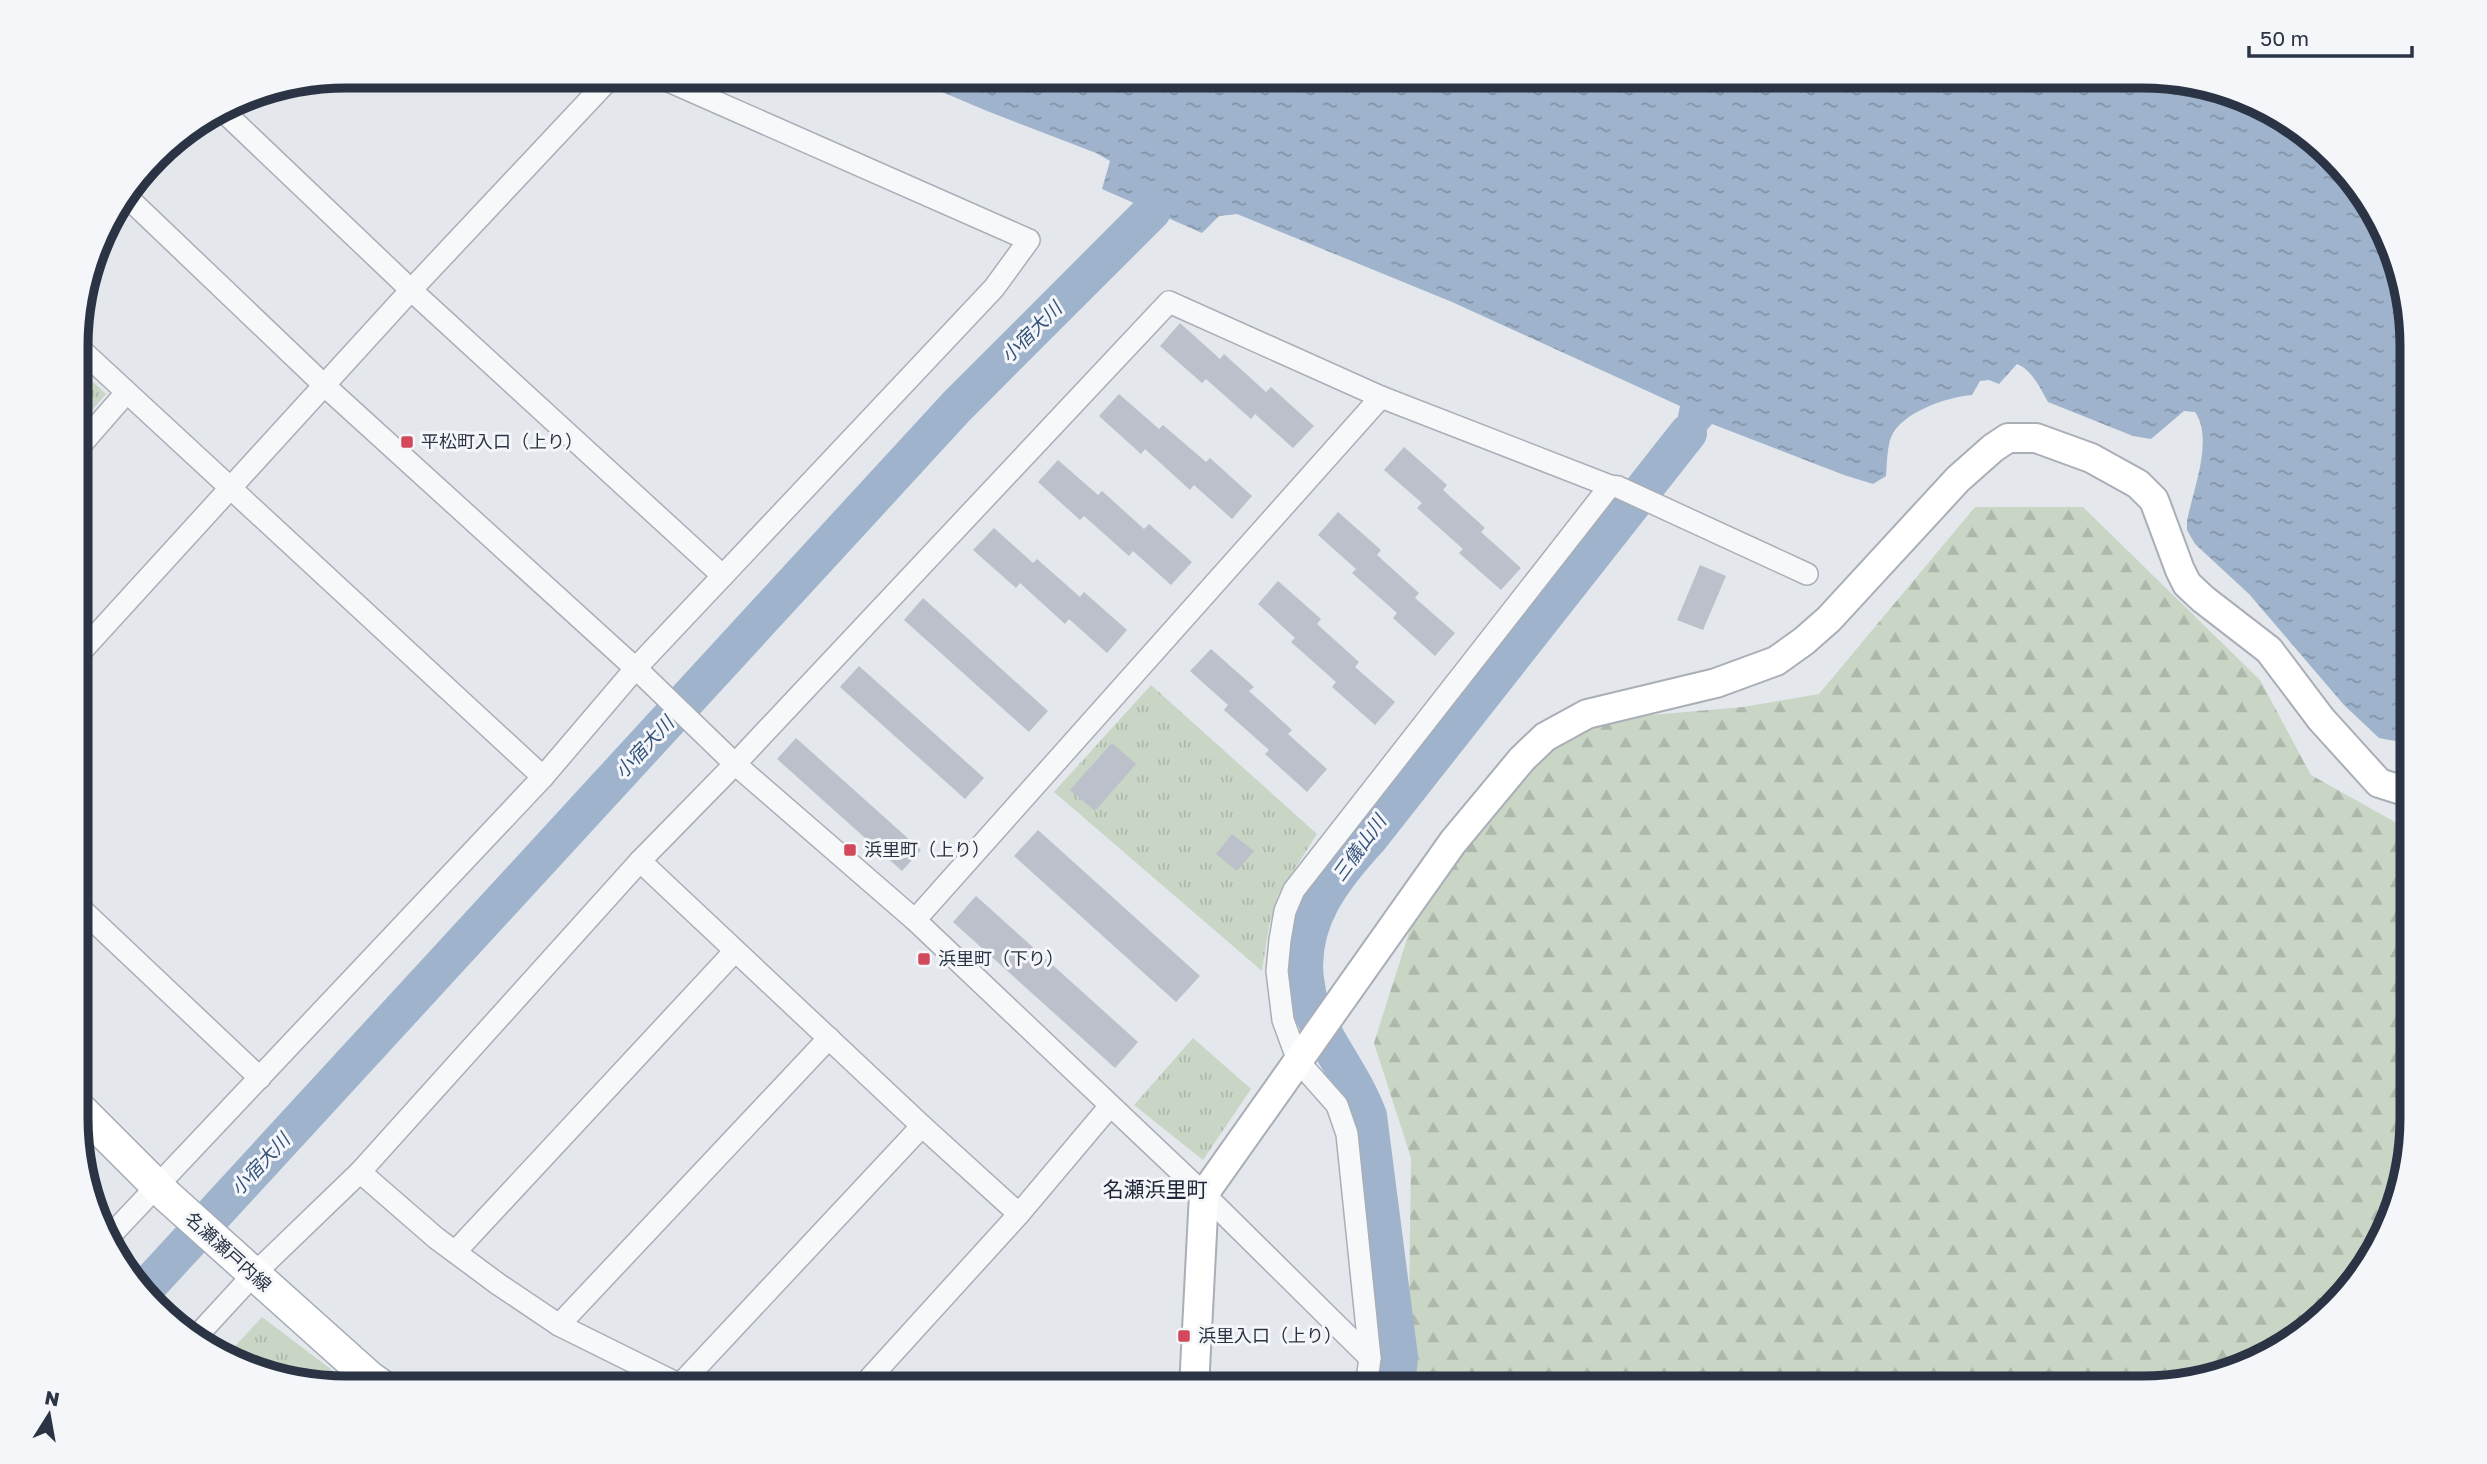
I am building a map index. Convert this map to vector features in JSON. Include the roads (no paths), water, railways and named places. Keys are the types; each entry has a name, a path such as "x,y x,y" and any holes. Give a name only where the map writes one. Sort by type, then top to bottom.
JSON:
{"main road":[{"name":"名瀬瀬戸内線","path":"88,1117 253,1275 368,1376"}],"street":[{"path":"88,644 411,290 601,88"},
{"path":"114,1233 162,1190 260,1078 640,673 723,576 994,288 1029,240 684,88"},
{"path":"227,116 411,290 723,576"},
{"path":"132,201 325,386 640,673 729,759 915,920 1204,1194 1370,1358"},
{"path":"201,1332 253,1275 360,1172 729,759 1169,302 1381,397 1614,487 1807,573"},
{"path":"88,357 542,777"},
{"path":"88,437 126,393"},
{"path":"915,920 1381,397"},
{"path":"1195,1376 1204,1194 1453,842 1522,759 1545,737 1587,714 1716,683 1776,661 1829,619 1958,479 2008,438 2036,438 2091,458 2138,484 2154,500 2187,584 2203,600 2269,650 2321,719 2379,783 2400,790"},
{"path":"1368,1376 1370,1358 1347,1134 1336,1105 1301,1057 1283,1020 1278,971 1285,911 1294,890 1614,487"},
{"path":"640,861 1019,1214"},
{"path":"88,915 260,1078"},
{"path":"455,1252 735,951"},
{"path":"559,1325 829,1038"},
{"path":"871,1376 1019,1214 1110,1106"},
{"path":"690,1376 922,1126"},
{"path":"360,1172 436,1238 498,1284 559,1325 659,1376"}],"water":[{"path":"933,88 2159,88 2208,96 2256,114 2312,151 2346,188 2373,231 2386,262 2395,295 2400,345 2400,742 2379,738 2344,705 2249,594 2195,544 2187,530 2187,521 2200,465 2203,436 2195,412 2184,411 2151,439 2133,436 2048,402 2031,375 2017,364 1999,384 1989,380 1980,381 1972,395 1926,407 1905,420 1891,437 1886,476 1873,484 1712,424 1700,438 1676,426 1680,406 1452,302 1237,214 1219,216 1202,233 1102,189 1110,161 1096,153"}],"waterway":[{"name":"小宿大川","path":"148,1285 957,406 1152,211"},
{"name":"三儀山川","path":"1397,1376 1399,1357 1368,1116 1309,1003 1304,959 1307,938 1321,901 1343,868 1688,433"}],"place":[{"name":"平松町入口（上り）","path":"407,442"},
{"name":"浜里町（上り）","path":"850,850"},
{"name":"浜里町（下り）","path":"924,959"},
{"name":"浜里入口（上り）","path":"1184,1336"}],"district":[{"name":"名瀬浜里町","path":"1155,1190"}]}
